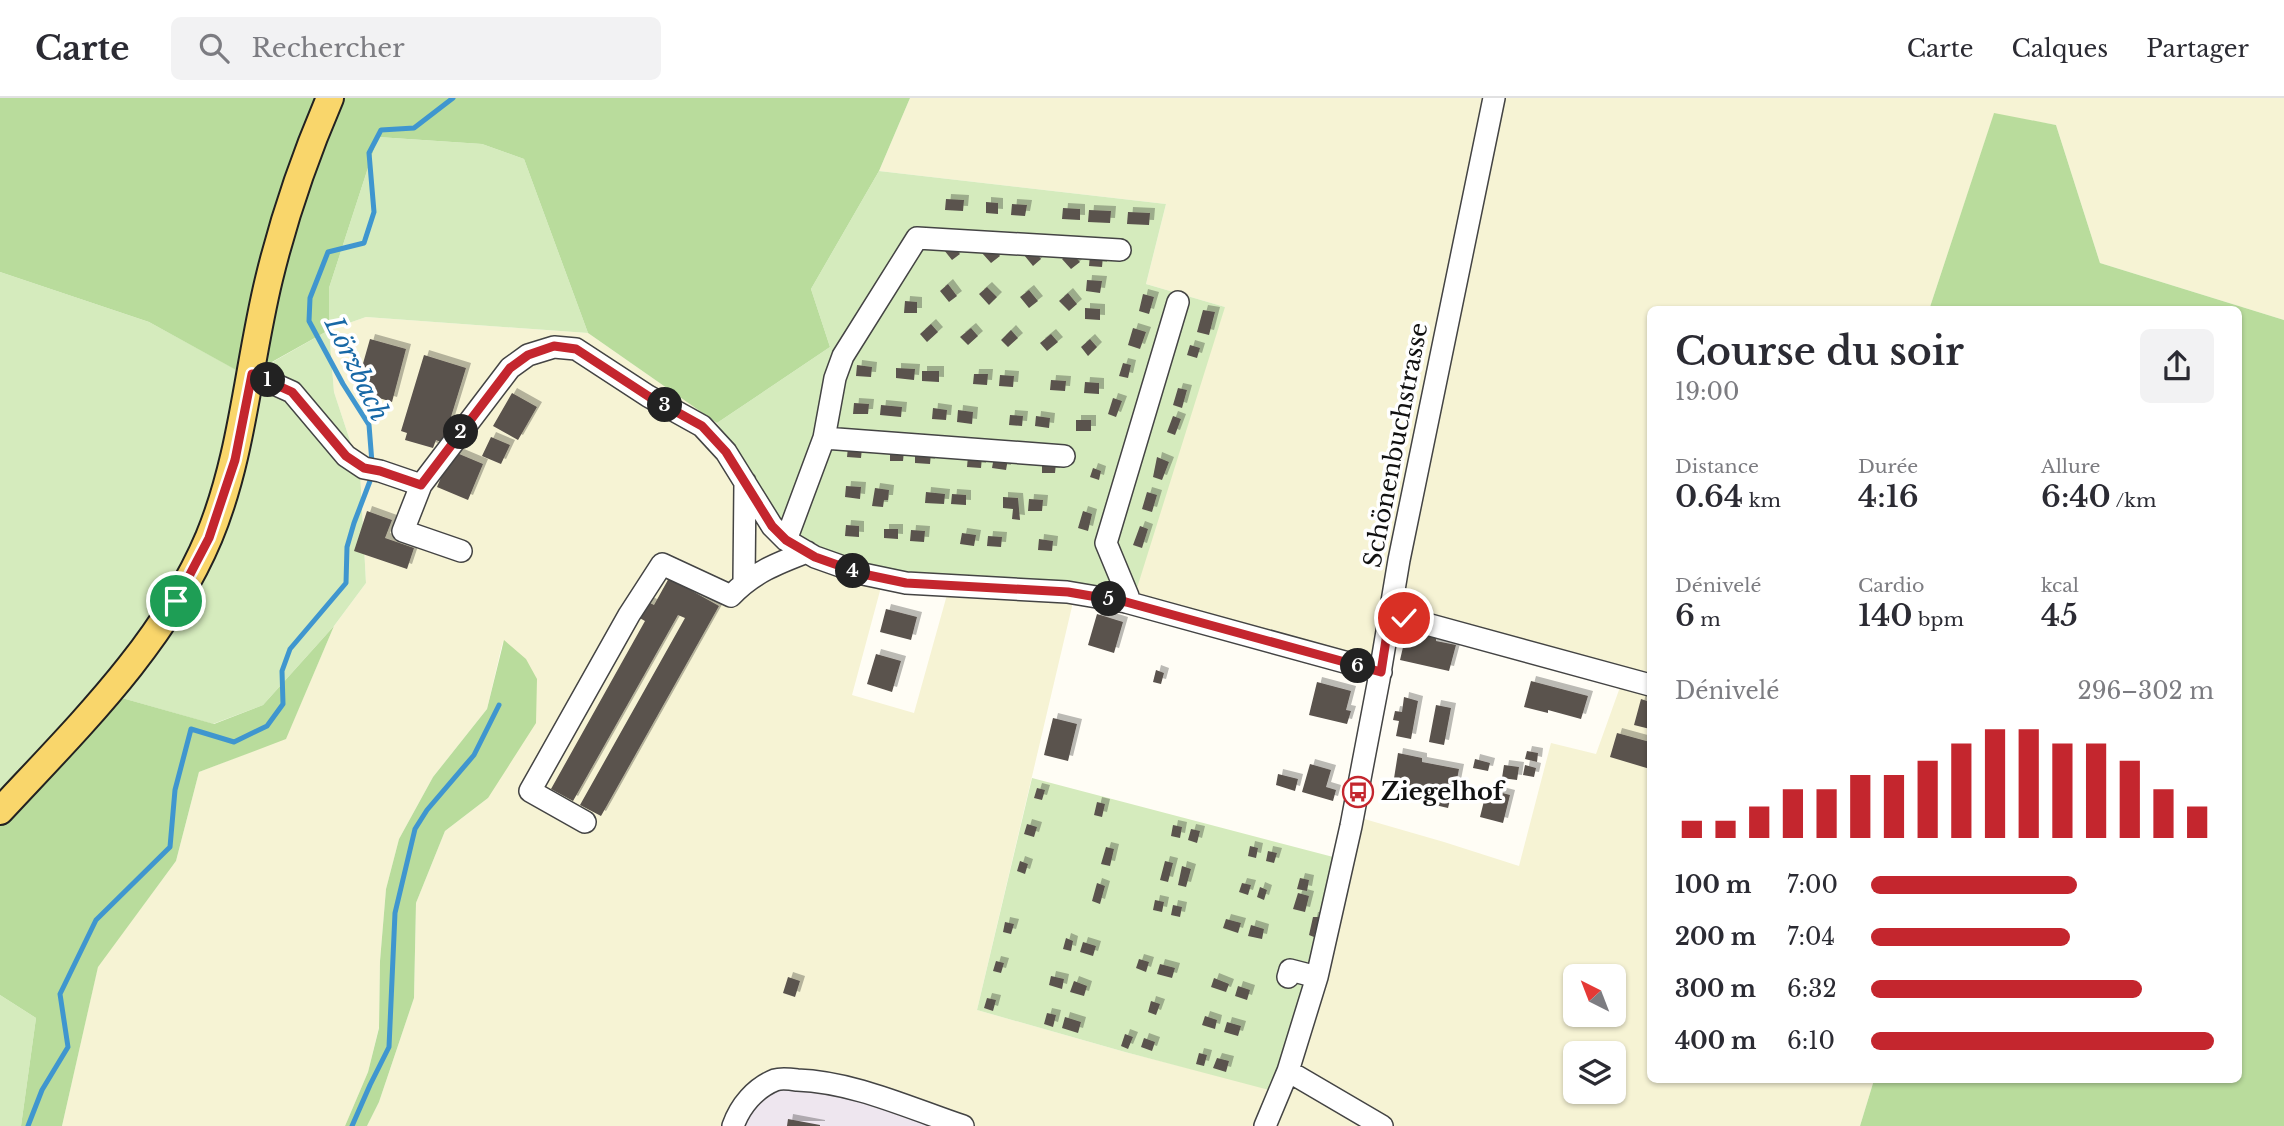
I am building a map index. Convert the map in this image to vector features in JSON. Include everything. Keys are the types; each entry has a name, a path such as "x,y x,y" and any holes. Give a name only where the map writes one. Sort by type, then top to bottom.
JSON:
{"main road":[{"path":"0,811 85,720 139,653 176,601 209,538 235,460 269,279 304,158 330,98"}],"street":[{"name":"Schönenbuchstrasse","path":"1265,1126 1288,1072 1317,976 1353,815 1381,672 1399,560 1494,98"},
{"path":"786,540 824,438 835,378 843,356 917,238 1120,250"},
{"path":"1126,602 1128,596 1106,543 1178,302"},
{"path":"461,551 403,531 421,485 510,368 528,355 554,346 576,349 648,396 702,426 726,452 772,526 786,540 807,552 863,574 906,583 1068,592 1126,602 1381,672"},
{"path":"252,374 292,392 346,456 372,470 421,485"},
{"path":"824,438 1064,456"},
{"path":"744,582 745,482"},
{"path":"585,822 530,791 629,615 662,564 731,596 744,582 775,564 807,552"},
{"path":"1390,614 1647,684"},
{"path":"1288,977 1290,970 1317,976"},
{"path":"1288,1072 1382,1126"},
{"path":"734,1121 753,1093 778,1079 790,1079 816,1080 854,1089 963,1126"}],"shaded area":[{"path":"910,98 2284,98 2284,320 2100,263 2056,125 1994,114 1930,306 1647,306 1647,1083 1873,1083 1860,1126 963,1126 778,1079 733,1126 367,1126 379,1102 414,998 416,903 445,831 488,798 503,641 487,709 433,777 399,839 386,889 380,961 379,1027 368,1072 345,1126 62,1126 98,966 176,861 199,772 286,738 334,626 366,583 360,471 334,392 329,330 366,317 588,333 717,423 790,540 884,576 852,695 914,713 950,584 1225,307 1146,284 1166,204 879,171","holes":["1074,598 1381,672 1401,611 1624,676 1596,754 1551,743 1519,866 1347,814 1274,1090 977,1010"]},
{"path":"778,1079 963,1126 733,1126"}],"green space":[{"path":"0,98 910,98 879,171 811,289 830,347 717,423 588,333 524,159 482,144 378,137 329,288 329,330 247,376 149,322 0,272"},
{"path":"1994,113 2056,125 2100,263 2239,306 1930,306"},
{"path":"378,137 482,144 524,159 588,333 366,317 329,330 329,288"},
{"path":"879,171 1166,204 1146,284 1225,307 1132,604 884,576 790,540 717,423 830,347 811,289"},
{"path":"0,272 149,322 248,376 329,330 334,392 360,471 366,583 334,626 263,705 213,724 115,696 0,816"},
{"path":"2242,307 2284,320 2284,1126 1860,1126 1873,1083 2242,1083"},
{"path":"334,626 286,739 199,772 176,861 98,967 62,1126 21,1126 36,1018 0,995 0,816 115,696 214,724 263,705"},
{"path":"504,640 526,659 537,679 536,723 488,798 445,831 416,903 414,998 379,1102 367,1126 345,1126 368,1072 379,1028 380,961 386,889 399,839 433,777 487,709"},
{"path":"1032,778 1337,858 1285,1078 1273,1091 977,1010"},
{"path":"0,995 36,1018 21,1126 0,1126"}],"building":[{"path":"946,199 964,200 963,211 945,210"},
{"path":"986,202 998,203 998,214 986,213"},
{"path":"1012,204 1027,205 1025,216 1011,215"},
{"path":"1063,208 1080,209 1080,220 1062,219"},
{"path":"1089,210 1111,211 1110,223 1088,222"},
{"path":"1128,212 1150,213 1149,225 1127,224"},
{"path":"951,243 960,254 952,260 944,250"},
{"path":"991,245 1000,256 991,263 982,253"},
{"path":"1032,248 1041,259 1033,266 1024,255"},
{"path":"1071,252 1080,262 1071,269 1062,259"},
{"path":"1090,255 1103,256 1102,267 1089,266"},
{"path":"1087,280 1102,281 1100,293 1086,291"},
{"path":"948,284 957,296 949,302 940,291"},
{"path":"987,287 997,297 989,305 979,294"},
{"path":"1029,290 1038,301 1029,308 1020,297"},
{"path":"1068,293 1077,304 1069,311 1059,301"},
{"path":"1143,294 1154,297 1149,314 1139,311"},
{"path":"905,301 917,302 917,313 904,313"},
{"path":"1085,308 1100,309 1100,320 1085,319"},
{"path":"1203,310 1215,312 1209,335 1197,332"},
{"path":"931,324 938,332 927,342 920,334"},
{"path":"971,328 978,336 968,345 960,337"},
{"path":"1133,328 1146,332 1140,349 1128,345"},
{"path":"1011,330 1018,338 1008,347 1001,340"},
{"path":"1051,334 1058,342 1047,351 1040,343"},
{"path":"370,339 406,349 392,402 366,394 372,369 362,367"},
{"path":"1090,339 1097,347 1088,356 1081,347"},
{"path":"1190,345 1200,348 1197,358 1187,355"},
{"path":"424,355 466,368 443,443 436,440 433,448 405,440 407,433 401,431"},
{"path":"1123,363 1131,365 1128,378 1119,376"},
{"path":"857,365 872,367 871,377 856,376"},
{"path":"896,368 915,369 914,380 896,378"},
{"path":"922,371 939,371 939,382 922,381"},
{"path":"974,374 988,374 987,385 973,384"},
{"path":"1000,375 1014,376 1013,387 999,386"},
{"path":"1051,380 1066,381 1065,391 1050,390"},
{"path":"1085,382 1099,383 1099,394 1084,393"},
{"path":"1178,388 1187,390 1182,408 1173,405"},
{"path":"512,393 537,407 518,440 493,426"},
{"path":"1113,398 1122,401 1116,417 1108,414"},
{"path":"854,403 869,404 868,414 853,414"},
{"path":"881,405 902,407 901,417 880,415"},
{"path":"933,408 947,410 946,420 932,419"},
{"path":"958,410 973,412 972,424 957,422"},
{"path":"1010,415 1023,416 1022,426 1009,425"},
{"path":"1036,416 1050,418 1049,428 1035,426"},
{"path":"1173,416 1181,419 1175,435 1167,432"},
{"path":"1076,420 1091,420 1091,431 1076,431"},
{"path":"491,437 510,445 501,464 482,456"},
{"path":"848,447 862,448 861,458 847,457"},
{"path":"452,451 483,464 468,500 437,487"},
{"path":"890,451 904,451 903,461 890,461"},
{"path":"915,452 931,453 930,464 915,463"},
{"path":"968,456 982,457 981,468 967,467"},
{"path":"994,457 1008,459 1006,470 992,468"},
{"path":"1157,457 1169,462 1162,480 1153,477"},
{"path":"1042,462 1056,463 1055,473 1042,473"},
{"path":"1093,468 1101,471 1099,480 1090,477"},
{"path":"846,486 861,487 860,499 845,497"},
{"path":"875,488 889,490 888,500 884,500 883,507 872,506"},
{"path":"926,492 945,494 944,504 925,503"},
{"path":"1147,492 1157,495 1152,512 1142,509"},
{"path":"952,494 966,495 966,505 951,504"},
{"path":"1003,497 1018,498 1020,520 1012,519 1013,509 1003,508"},
{"path":"1029,499 1043,500 1042,511 1028,511"},
{"path":"367,511 392,520 385,538 414,548 407,569 354,551"},
{"path":"1083,511 1092,514 1088,531 1078,528"},
{"path":"846,525 859,526 859,537 845,536"},
{"path":"1140,526 1148,529 1142,548 1133,545"},
{"path":"884,529 898,529 898,539 884,538"},
{"path":"911,530 925,531 924,542 910,541"},
{"path":"962,533 976,535 974,546 960,544"},
{"path":"988,536 1002,537 1001,547 987,546"},
{"path":"1039,539 1053,541 1052,551 1038,550"},
{"path":"669,578 719,606 601,816 580,805 685,618 678,615 573,801 551,789 645,621 636,616 644,600 654,605"},
{"path":"886,609 917,617 911,640 880,632"},
{"path":"1097,614 1123,622 1114,653 1088,645"},
{"path":"1407,630 1456,645 1449,671 1400,660"},
{"path":"876,654 901,661 892,692 867,684"},
{"path":"1156,670 1164,673 1161,684 1153,682"},
{"path":"1531,681 1588,696 1581,719 1524,707"},
{"path":"1317,682 1351,691 1346,710 1351,711 1347,724 1309,715"},
{"path":"1404,697 1418,701 1411,739 1396,736 1399,721 1393,720 1395,711 1402,712"},
{"path":"1641,699 1647,701 1647,728 1634,725"},
{"path":"1436,705 1451,708 1444,745 1429,742"},
{"path":"1053,718 1077,724 1068,761 1044,755"},
{"path":"1617,733 1647,741 1647,768 1610,757"},
{"path":"1527,751 1538,753 1537,762 1525,759"},
{"path":"1398,753 1422,758 1422,762 1459,769 1453,800 1450,800 1448,808 1435,805 1436,798 1428,796 1427,803 1414,800 1415,794 1392,791"},
{"path":"1475,759 1490,763 1488,771 1473,768"},
{"path":"1310,764 1331,770 1326,787 1336,790 1333,801 1302,792"},
{"path":"1504,765 1519,767 1517,780 1502,778"},
{"path":"1525,765 1536,768 1534,777 1523,775"},
{"path":"1278,774 1298,779 1295,791 1276,785"},
{"path":"1037,788 1045,790 1042,800 1034,798"},
{"path":"1487,789 1510,795 1503,823 1480,817"},
{"path":"1097,802 1105,804 1102,817 1094,815"},
{"path":"1027,824 1037,827 1034,837 1024,834"},
{"path":"1173,825 1182,827 1180,838 1171,836"},
{"path":"1191,829 1200,831 1197,843 1188,840"},
{"path":"1250,846 1258,848 1256,858 1248,856"},
{"path":"1106,847 1114,849 1110,866 1101,864"},
{"path":"1268,851 1277,853 1274,863 1266,861"},
{"path":"1020,861 1028,864 1025,874 1017,871"},
{"path":"1165,861 1173,863 1168,882 1160,880"},
{"path":"1182,866 1191,869 1186,887 1178,885"},
{"path":"1300,878 1309,880 1307,891 1297,889"},
{"path":"1097,883 1105,886 1100,904 1092,901"},
{"path":"1242,883 1251,885 1248,895 1239,892"},
{"path":"1260,887 1267,890 1264,900 1257,897"},
{"path":"1298,893 1309,896 1305,912 1293,909"},
{"path":"1155,900 1164,902 1162,912 1153,910"},
{"path":"1173,905 1182,907 1180,917 1171,915"},
{"path":"1313,917 1319,917 1314,937 1309,935"},
{"path":"1226,919 1241,923 1238,933 1223,928"},
{"path":"1005,922 1014,924 1011,934 1003,932"},
{"path":"1251,925 1264,929 1262,939 1248,936"},
{"path":"1066,938 1073,941 1071,951 1063,949"},
{"path":"1083,942 1096,946 1093,956 1080,952"},
{"path":"1139,959 1149,962 1146,972 1136,968"},
{"path":"996,961 1004,963 1001,973 993,971"},
{"path":"1160,964 1175,968 1172,978 1157,974"},
{"path":"1051,976 1064,979 1062,989 1049,985"},
{"path":"788,977 800,981 795,997 783,993"},
{"path":"1214,978 1229,984 1226,992 1211,987"},
{"path":"1074,981 1087,986 1084,996 1070,992"},
{"path":"1238,986 1250,990 1247,1000 1235,996"},
{"path":"987,998 996,1000 993,1011 984,1008"},
{"path":"1151,1001 1160,1004 1156,1015 1148,1012"},
{"path":"1047,1013 1056,1015 1053,1027 1044,1024"},
{"path":"1205,1016 1217,1020 1215,1029 1202,1025"},
{"path":"1065,1017 1081,1022 1078,1033 1062,1028"},
{"path":"1227,1022 1241,1026 1238,1036 1224,1032"},
{"path":"1125,1034 1133,1037 1128,1049 1121,1046"},
{"path":"1144,1038 1155,1042 1152,1051 1141,1047"},
{"path":"1199,1053 1207,1055 1204,1066 1196,1064"},
{"path":"1217,1058 1229,1061 1226,1072 1213,1068"},
{"path":"788,1119 820,1125 820,1126 787,1126"}],"waterway":[{"name":"Lörzbach","path":"372,463 369,425 309,321 310,298 328,252 364,243 374,212 369,153 381,130 414,128 453,98"},
{"name":"Lörzbach","path":"28,1126 42,1090 68,1047 60,994 96,920 170,847 175,790 191,729 234,742 267,726 283,704 282,671 290,649 346,583 347,547 371,473"},
{"path":"352,1126 389,1047 395,913 415,829 427,810 474,755 499,705"}],"place":[{"name":"Ziegelhof","path":"1358,792"}],"route":[{"path":"176,601 209,538 235,460 252,374 292,392 346,456 364,468 421,485 510,368 528,355 561,346 576,349 648,396 702,426 726,452 772,526 786,540 815,557 863,574 906,583 1068,592 1126,602 1381,672 1390,614 1404,618"}]}
